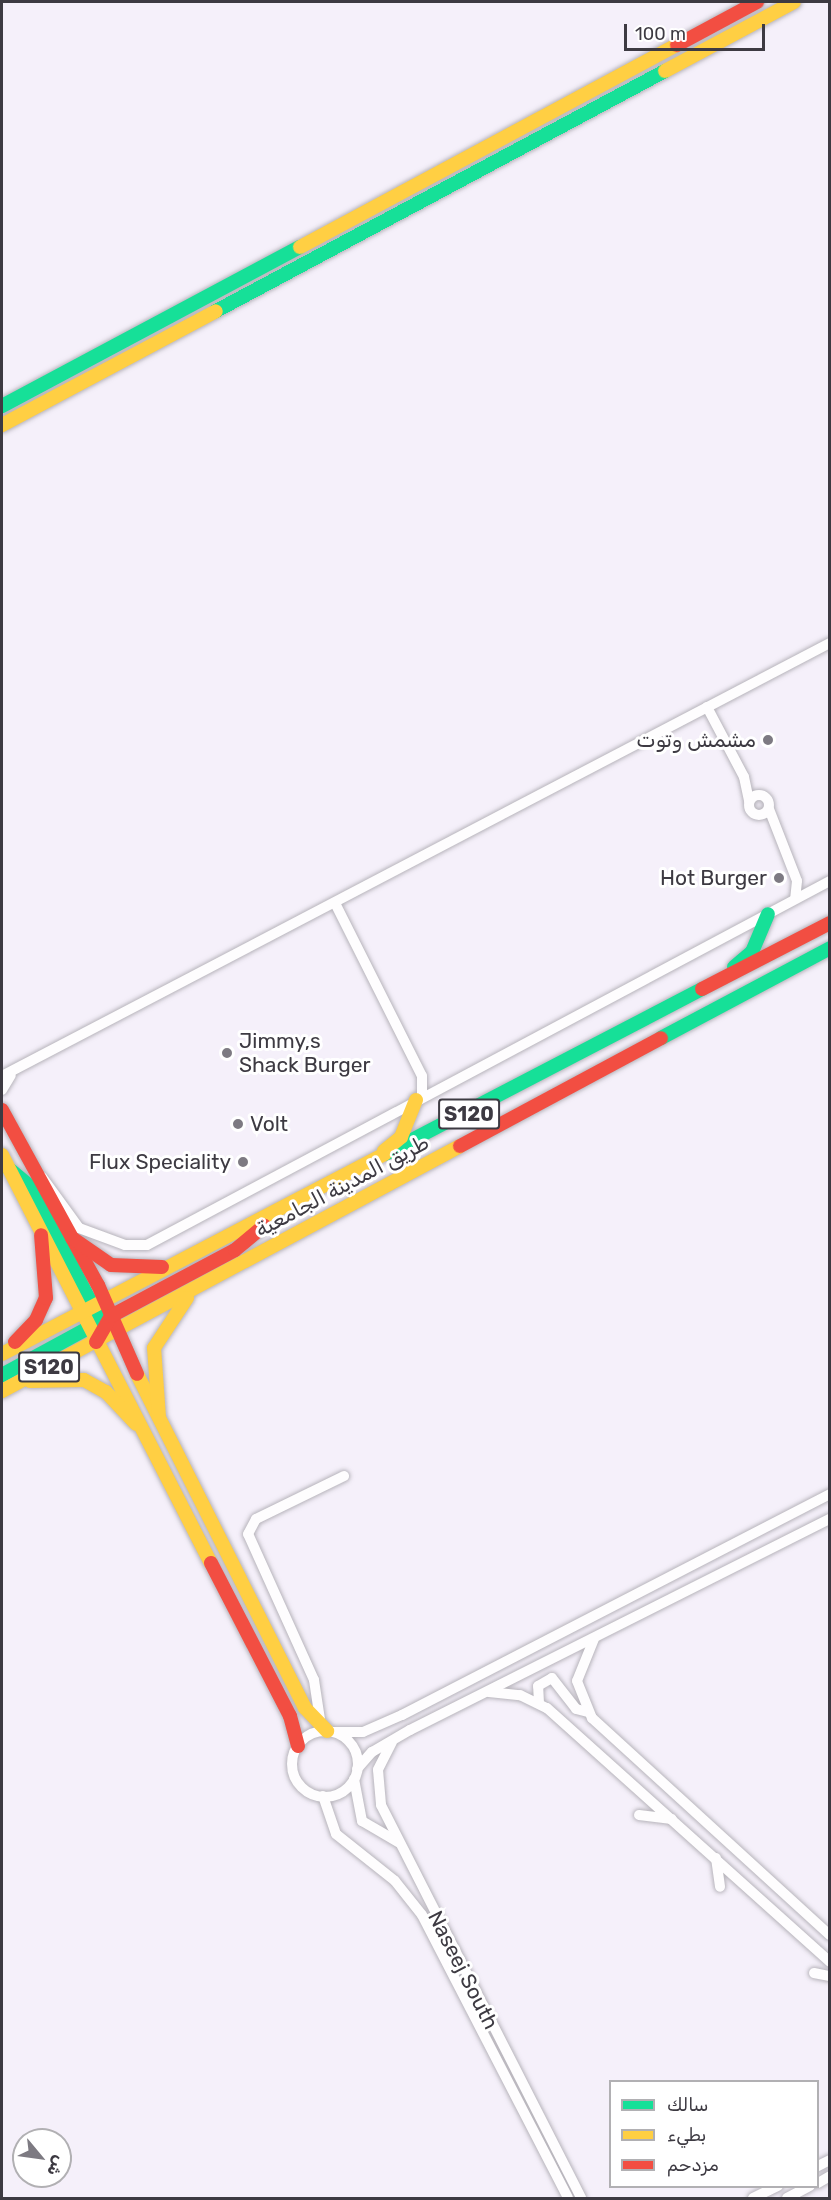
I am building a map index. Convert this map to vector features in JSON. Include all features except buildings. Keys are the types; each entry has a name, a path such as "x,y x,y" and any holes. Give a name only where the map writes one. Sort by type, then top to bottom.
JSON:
{"main road":[{"path":"2,406 757,2"},
{"path":"2,425 794,2"},
{"path":"720,984 752,952 768,914"},
{"name":"طريق المدينة الجامعية","path":"2,1353 99,1314 169,1267 273,1216 720,984 830,923"},
{"name":"طريق المدينة الجامعية","path":"2,1391 117,1332 830,948"},
{"path":"372,1165 401,1137 419,1098"},
{"path":"2,1110 72,1238 99,1314 96,1342"},
{"path":"4,1161 41,1234 99,1314 117,1332 305,1708 327,1730"},
{"path":"4,1161 31,1187 99,1314"},
{"path":"2,1376 89,1328 99,1314 235,1250 273,1216"},
{"path":"2,1353 44,1306 47,1281 41,1234"},
{"path":"72,1238 111,1265 169,1267"},
{"path":"159,1417 154,1348 163,1327 193,1290"},
{"path":"89,1328 136,1424 290,1716 298,1746"},
{"path":"20,1382 84,1380 106,1392 136,1424"}],"street":[{"path":"2,1090 6,1075 336,905 830,643"},
{"path":"707,707 744,777 749,801 764,812"},
{"path":"744,777 762,794 764,812 794,872 795,899"},
{"path":"749,801 762,794"},
{"path":"794,872 818,887"},
{"path":"39,1176 50,1184 79,1228 130,1246 147,1245 419,1098 444,1085 478,1072 513,1046 722,937 740,933 768,914 830,881"},
{"path":"336,905 420,1070 419,1098"},
{"path":"420,1070 444,1085"},
{"path":"344,1476 256,1519 248,1534 314,1680 327,1730 351,1743 362,1821 398,1842"},
{"path":"830,1494 672,1578 381,1724 363,1732 327,1730 314,1733 298,1746 293,1758 296,1778 310,1793 323,1796 344,1790 356,1774 396,1737 830,1519"},
{"path":"672,1578 680,1595"},
{"path":"588,1712 578,1672 597,1636"},
{"path":"539,1702 538,1686 552,1678 576,1709 588,1712 830,1935"},
{"path":"483,1692 513,1693 539,1702 830,1962"},
{"name":"Naseej South","path":"396,1737 380,1762 376,1785 398,1842 582,2199"},
{"path":"323,1796 336,1834 395,1881 422,1915 568,2199"},
{"path":"639,1815 672,1819"},
{"path":"716,1858 720,1887"},
{"path":"814,1973 830,1976"},
{"path":"753,2199 772,2188"},
{"path":"786,2199 808,2188"}],"traffic: fast":[{"path":"216,311 665,71"},
{"path":"2,406 300,247"},
{"path":"734,967 752,952 768,914"},
{"path":"661,1038 830,948"},
{"path":"385,1154 702,989"},
{"path":"7,1167 31,1187 99,1318"},
{"path":"2,1375 92,1326 102,1314"}],"traffic: slow":[{"path":"665,71 794,2"},
{"path":"300,247 677,45"},
{"path":"2,425 216,311"},
{"path":"384,1151 401,1137 416,1100"},
{"path":"2,1391 460,1146"},
{"path":"2,1354 385,1154"},
{"path":"2,1155 211,1563"},
{"path":"159,1417 154,1348 187,1298"},
{"path":"137,1374 305,1708 327,1731"},
{"path":"30,1381 84,1380 106,1392 136,1424"}],"traffic: jam":[{"path":"677,45 757,2"},
{"path":"702,989 830,923"},
{"path":"460,1146 661,1038"},
{"path":"2,1110 98,1285 137,1374"},
{"path":"96,1342 111,1316 235,1250 264,1226"},
{"path":"15,1342 36,1320 46,1298 41,1235"},
{"path":"72,1238 111,1265 162,1267"},
{"path":"211,1563 290,1716 298,1746"}],"place":[{"name":"مشمش وتوت","path":"768,740"},
{"name":"Hot Burger","path":"779,878"},
{"name":"Jimmy,s Shack Burger","path":"227,1053"},
{"name":"Volt","path":"238,1124"},
{"name":"Flux Speciality","path":"243,1162"}]}
